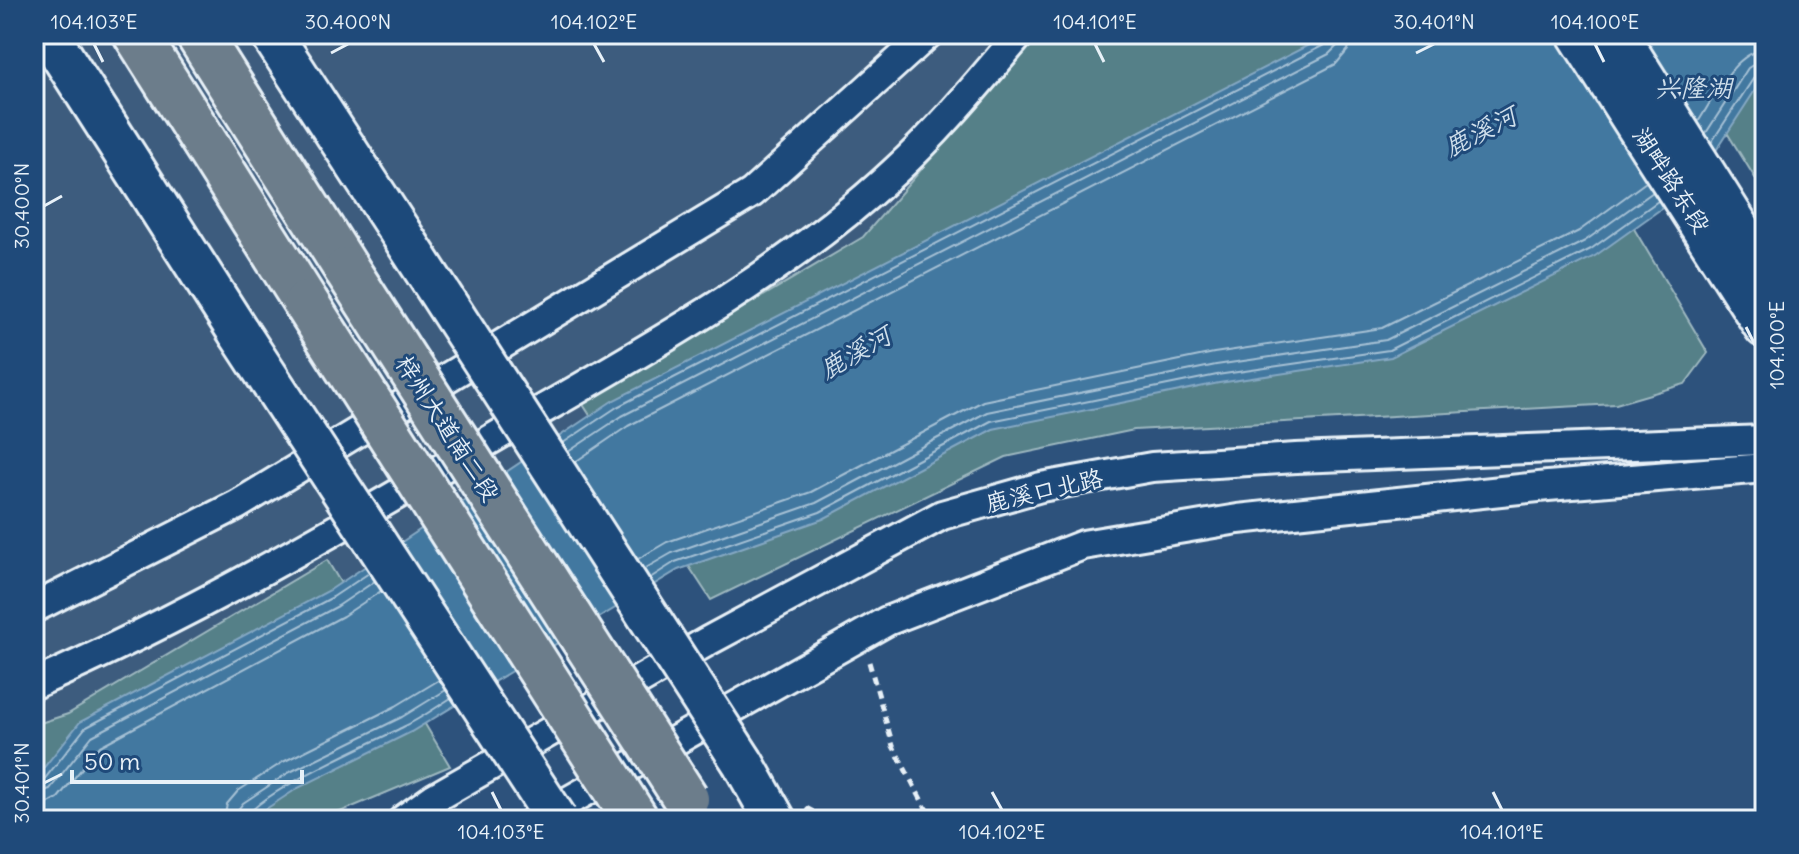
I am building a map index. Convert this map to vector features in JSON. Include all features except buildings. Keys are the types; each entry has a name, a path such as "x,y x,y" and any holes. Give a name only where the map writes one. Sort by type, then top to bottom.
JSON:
{"main road":[{"path":"48,34 557,820"},
{"path":"136,34 636,820"},
{"name":"梓州大道南二段","path":"198,34 693,810"},
{"path":"271,34 743,763 775,820"},
{"name":"湖畔路东段","path":"1578,34 1760,298"},
{"name":"湖畔路东段","path":"1617,34 1760,298"}],"street":[{"path":"34,608 237,505 752,193 928,34"},
{"path":"34,684 86,661 311,545 690,322 805,245 892,174 952,114 1020,34"},
{"name":"鹿溪口北路","path":"403,820 434,798 708,641 942,515 1041,487 1152,467 1296,458 1765,440"},
{"path":"535,820 887,621 1083,545 1238,519 1548,486 1765,468"}],"path":[{"path":"862,636 893,746 932,820"},
{"path":"34,716 37,723 34,728"}],"shaded area":[{"path":"34,34 1330,34 330,590 34,780"}],"green space":[{"path":"1041,34 1518,34 1708,353 1685,384 1616,404 1134,430 1006,457 711,600 582,403 863,237"},
{"path":"1666,34 1765,34 1765,194"},
{"path":"327,560 450,766 321,820 34,820 34,725 68,714"}],"water":[{"path":"1330,34 1765,34 1765,75 1693,186 1595,256 1391,357 1219,383 993,429 823,519 678,570 411,732 298,788 249,820 34,820 34,780 80,722 330,590 612,401"}],"water label":[{"name":"兴隆湖","path":"1693,87"},
{"name":"鹿溪河","path":"1480,131"},
{"name":"鹿溪河","path":"855,352"}]}
